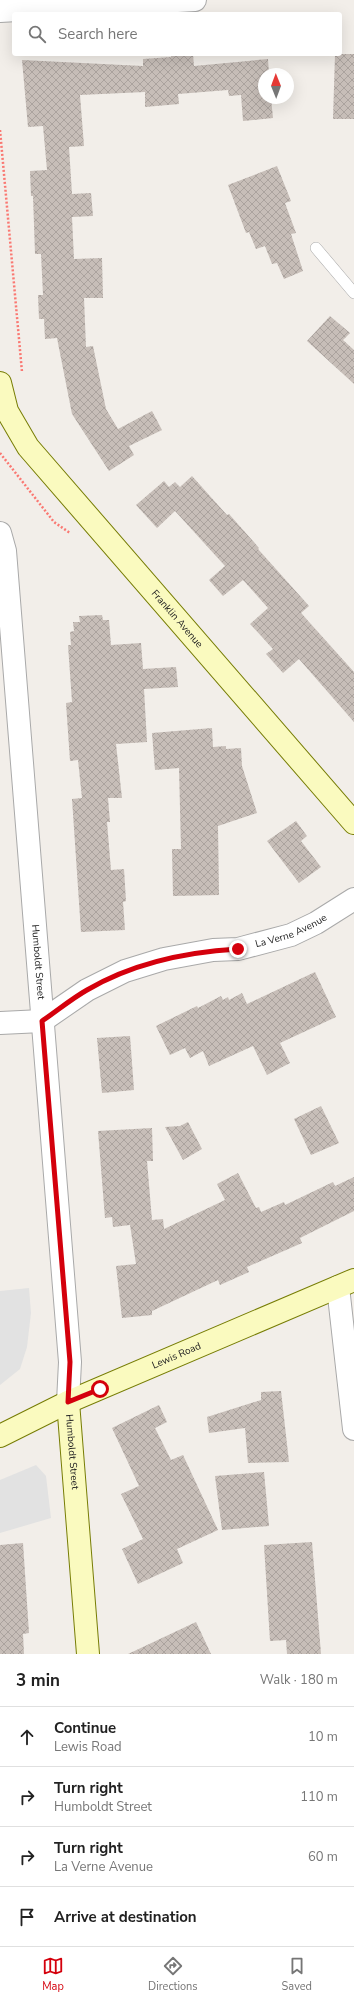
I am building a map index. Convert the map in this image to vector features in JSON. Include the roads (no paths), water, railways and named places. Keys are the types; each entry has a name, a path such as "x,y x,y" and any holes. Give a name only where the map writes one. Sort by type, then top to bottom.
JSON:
{"street":[{"path":"0,11 195,0"},
{"name":"Franklin Avenue","path":"0,384 7,411 28,447 354,823"},
{"name":"Humboldt Street","path":"0,533 6,559 70,1362 68,1402 88,1654"},
{"name":"La Verne Avenue","path":"42,1021 87,990 125,971 164,959 213,950 238,949 291,935 316,924 354,899"},
{"path":"0,1023 42,1021"},
{"path":"346,1283 354,1429"},
{"name":"Lewis Road","path":"0,1436 68,1402 346,1283"}],"lane":[{"path":"316,248 354,293"}]}
